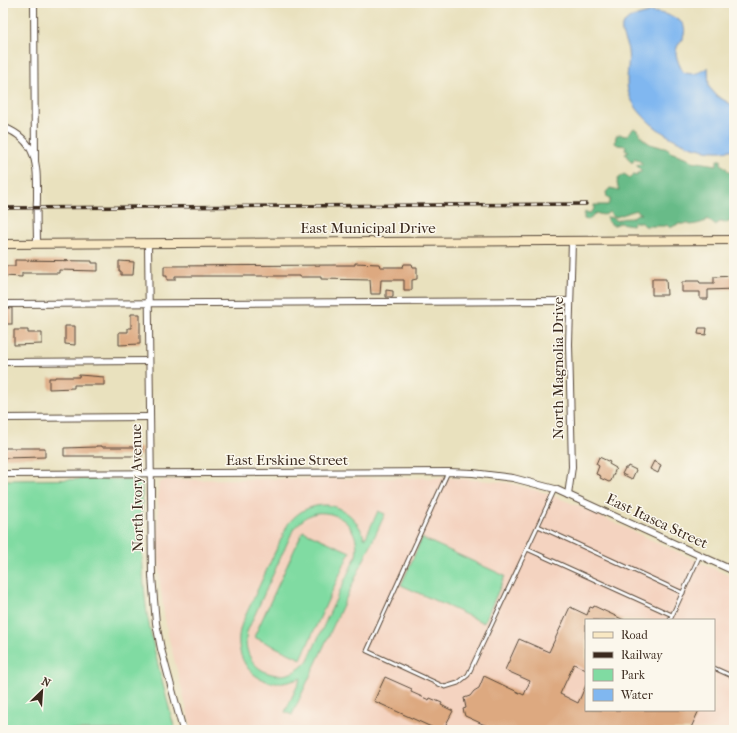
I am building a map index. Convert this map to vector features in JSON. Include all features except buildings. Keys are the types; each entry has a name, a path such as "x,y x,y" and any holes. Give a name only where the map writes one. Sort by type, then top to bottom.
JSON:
{"street":[{"path":"34,3 35,161"},
{"path":"3,127 16,133 26,141 32,151 35,161 37,174 37,243"},
{"name":"East Municipal Drive","path":"3,244 734,240"},
{"name":"North Magnolia Drive","path":"568,495 572,467 569,344 572,241"},
{"name":"North Ivory Avenue","path":"148,243 151,473 150,545 156,623 167,674 183,730"},
{"path":"3,304 570,300"},
{"path":"3,362 149,361"},
{"path":"3,418 150,417"},
{"name":"East Erskine Street","path":"3,474 448,472 472,473 513,478 555,489 568,495"},
{"name":"East Itasca Street","path":"568,495 734,571"}],"lane":[{"path":"448,472 367,650 445,687 458,683 468,675 555,489"},
{"path":"538,526 683,593"},
{"path":"528,549 672,616"},
{"path":"670,619 700,555"},
{"path":"715,668 734,677"}],"shaded area":[{"path":"451,478 509,483 546,493 576,505 734,578 734,719 729,730 192,730 168,635 164,613 160,583 158,542 159,483 166,480"}],"green space":[{"path":"634,128 639,132 643,139 650,144 668,149 670,152 688,158 691,161 717,165 717,160 721,160 721,164 734,176 734,221 727,223 722,221 715,225 707,219 698,224 678,224 670,228 667,225 645,226 641,222 635,222 632,225 620,223 612,225 607,220 607,217 618,221 642,214 636,210 616,217 609,212 603,215 596,213 588,220 584,219 585,212 590,213 594,209 594,205 608,205 611,199 607,197 606,192 610,188 619,190 617,183 618,179 624,174 630,178 633,175 637,176 637,173 642,171 636,165 642,165 642,163 635,158 633,162 631,162 625,154 629,152 625,150 626,146 615,143 616,136 620,134 624,136 627,135"},
{"path":"3,480 140,480 138,481 142,486 143,566 147,614 156,658 175,730 3,730"},
{"path":"328,505 341,509 351,516 359,526 365,539 378,511 385,514 292,715 285,712 301,678 283,683 271,682 261,679 252,673 241,656 239,634 242,623 288,524 296,515 306,509","holes":["316,513 334,515 348,524 356,538 356,556 308,660 298,669 287,674 276,675 266,672 256,666 250,657 246,645 247,632 294,528 306,517"]},
{"path":"303,531 350,552 301,659 254,637"},
{"path":"422,538 505,576 484,623 401,585"}],"water":[{"path":"652,12 674,17 683,24 685,29 684,34 676,54 677,60 683,72 690,74 696,73 708,67 709,87 717,96 734,106 734,149 720,151 704,150 671,138 656,128 644,117 634,104 627,86 628,56 622,32 622,25 630,18"}],"railway":[{"path":"3,208 586,204"}]}
